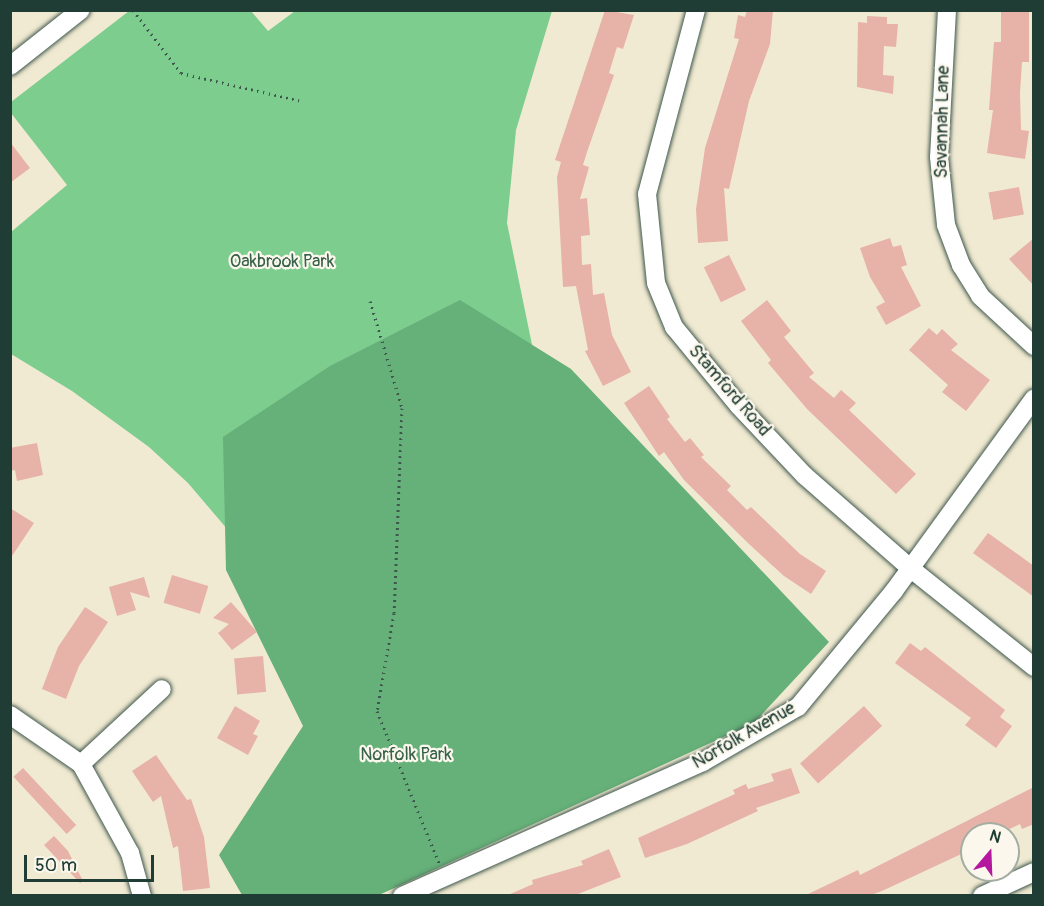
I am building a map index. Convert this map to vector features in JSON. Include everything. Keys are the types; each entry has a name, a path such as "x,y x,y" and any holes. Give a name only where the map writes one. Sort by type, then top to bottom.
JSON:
{"street":[{"path":"10,66 81,10"},
{"name":"Stamford Road","path":"696,10 646,194 656,283 674,327 739,406 805,476 910,568 1034,667"},
{"name":"Savannah Lane","path":"947,10 939,157 946,225 961,265 980,296 1034,346"},
{"name":"Norfolk Avenue","path":"402,896 444,875 703,762 798,707 910,568 1034,398"},
{"path":"81,764 162,689"},
{"path":"10,715 81,764 130,853 142,896"},
{"path":"982,896 1034,872"}],"path":[{"path":"133,10 182,74 301,100"},
{"path":"370,301 402,408 394,613 377,711 444,875"}],"green space":[{"name":"Oakbrook Park","path":"129,11 251,11 268,31 295,11 552,11 516,130 507,223 537,369 312,727 228,530 188,483 149,447 72,391 11,354 11,232 67,185 11,113 11,102"},
{"name":"Norfolk Park","path":"460,300 571,369 829,642 754,723 379,895 242,895 219,855 303,726 226,570 223,437 330,366"}],"building":[{"path":"605,10 634,15 623,49 617,47 609,73 614,75 583,165 589,167 580,199 587,198 590,235 581,236 582,265 591,264 593,295 604,293 612,335 631,372 603,386 585,351 588,350 576,286 563,287 557,177 561,162 555,160"},
{"path":"747,10 773,10 770,44 749,101 729,189 724,188 728,241 698,243 696,209 705,148 739,39 734,38 738,15 745,17"},
{"path":"1001,10 1029,10 1029,62 1022,62 1020,93 1021,130 1029,131 1025,159 987,153 993,110 989,110 994,42 1001,42"},
{"path":"867,16 887,17 887,24 898,24 896,47 884,46 883,75 894,76 893,94 857,87 858,22 867,23"},
{"path":"10,142 30,168 10,183"},
{"path":"1019,187 1024,215 993,220 988,192"},
{"path":"890,238 893,247 901,245 907,265 901,267 921,306 886,325 876,307 885,302 870,277 860,248"},
{"path":"1034,238 1034,286 1009,259"},
{"path":"729,255 746,290 721,302 704,267"},
{"path":"767,300 791,331 784,337 814,373 809,377 834,398 841,390 856,403 849,410 916,474 896,494 807,409 768,363 771,360 741,321"},
{"path":"929,328 937,335 942,329 958,344 951,350 990,380 966,411 942,392 948,385 909,350"},
{"path":"649,386 670,417 667,419 685,442 690,438 704,455 701,457 731,486 727,490 747,510 751,507 800,554 826,571 811,594 784,576 749,544 684,480 664,452 659,456 624,403"},
{"path":"37,443 43,475 17,481 15,470 10,471 10,448"},
{"path":"10,508 34,523 10,559"},
{"path":"988,533 1034,566 1034,597 973,553"},
{"path":"172,575 208,586 200,614 164,603"},
{"path":"144,577 150,598 130,592 136,610 117,616 109,587"},
{"path":"231,602 257,632 232,650 218,633 229,624 213,618"},
{"path":"85,607 108,622 79,666 66,699 42,689 58,647"},
{"path":"910,643 921,651 925,647 1005,710 1000,717 1012,726 996,748 965,725 971,718 895,663"},
{"path":"263,656 266,692 237,694 234,659"},
{"path":"235,706 260,721 253,734 258,736 248,755 217,738"},
{"path":"864,706 882,726 818,784 800,764"},
{"path":"156,755 187,800 191,799 204,837 210,888 183,891 178,846 173,848 161,796 153,802 132,771"},
{"path":"23,768 76,825 67,834 13,777"},
{"path":"791,768 800,793 756,808 758,811 687,844 645,858 638,838 735,794 733,790 746,784 748,789 774,781 771,774"},
{"path":"1034,787 1034,824 1022,829 1020,822 965,822"},
{"path":"960,824 960,855 882,891 868,896 804,896 858,870 860,875"},
{"path":"54,836 68,851 83,881 80,883 44,845"},
{"path":"609,849 621,877 573,896 506,896 533,884 532,880 583,865 581,861"}]}
